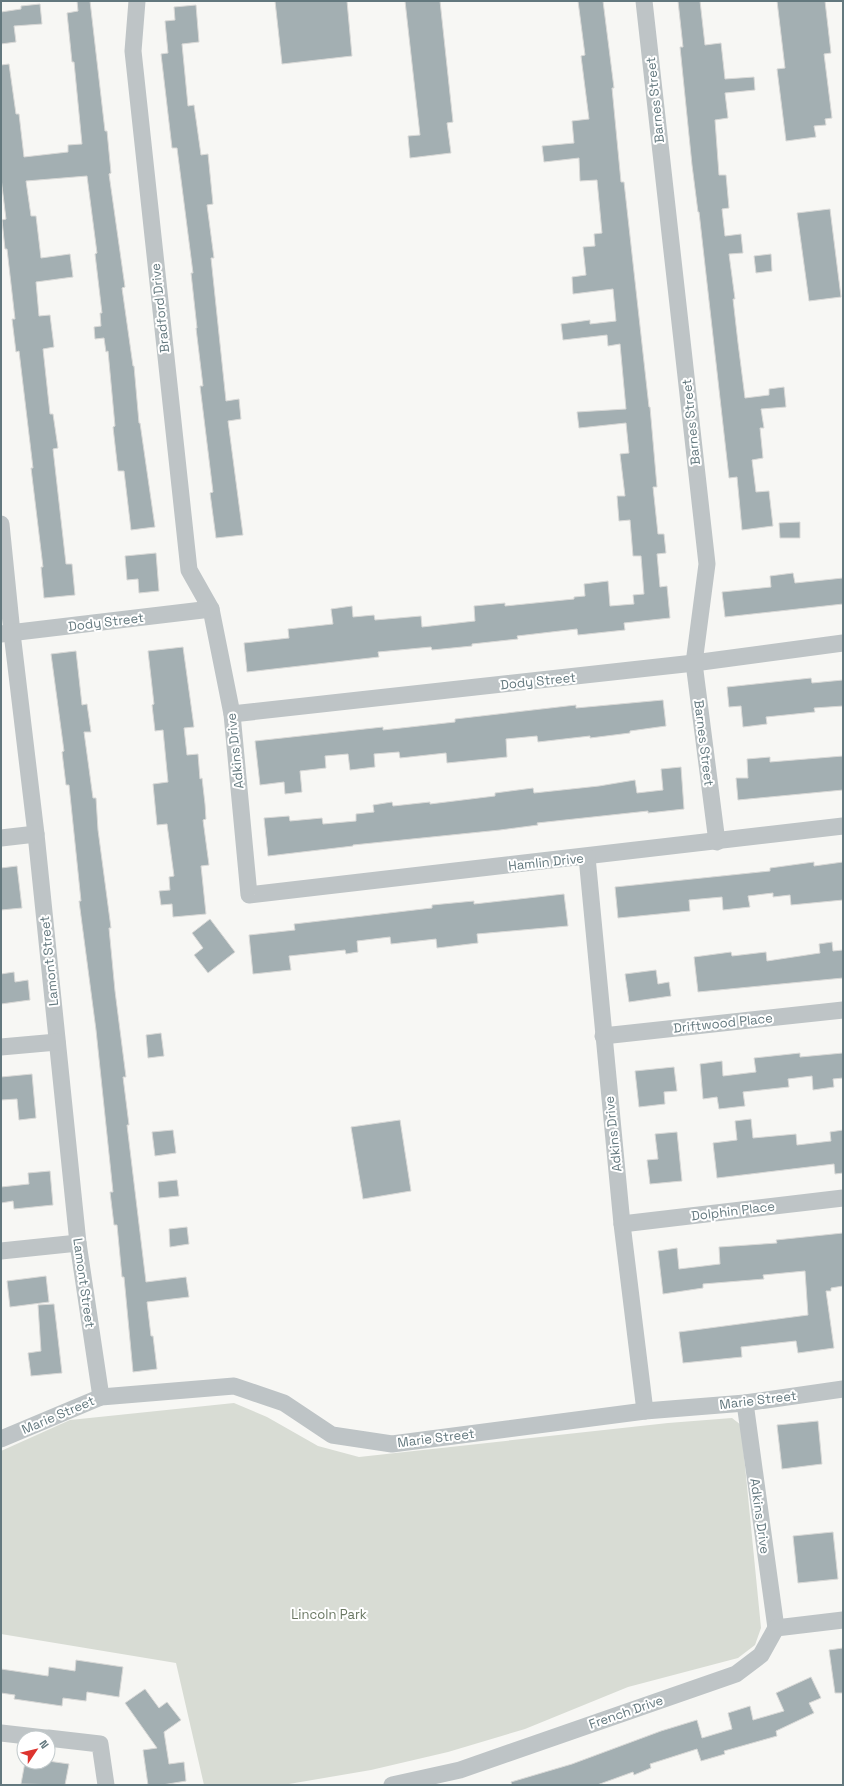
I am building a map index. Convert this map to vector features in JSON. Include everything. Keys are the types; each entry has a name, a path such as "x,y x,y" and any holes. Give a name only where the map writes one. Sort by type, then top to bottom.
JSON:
{"street":[{"name":"Bradford Drive","path":"137,1 133,51 189,570 211,608"},
{"name":"Barnes Street","path":"644,1 707,564 694,663 717,842"},
{"name":"Lamont Street","path":"1,524 6,634 36,834 78,1243 101,1397"},
{"name":"Dody Street","path":"6,634 211,608"},
{"name":"Adkins Drive","path":"211,608 232,714 249,895"},
{"name":"Dody Street","path":"232,714 694,663 843,643"},
{"name":"Hamlin Drive","path":"249,895 717,842 843,826"},
{"path":"1,838 36,834"},
{"name":"Adkins Drive","path":"587,857 622,1224 645,1410"},
{"name":"Driftwood Place","path":"604,1036 843,1010"},
{"path":"1,1047 57,1042"},
{"name":"Dolphin Place","path":"622,1224 843,1198"},
{"path":"1,1251 78,1243"},
{"name":"Marie Street","path":"1,1439 101,1397 234,1386 284,1403 332,1436 392,1444 645,1410 745,1403 843,1389"},
{"name":"Adkins Drive","path":"745,1403 776,1628"},
{"path":"776,1628 843,1620"},
{"name":"French Drive","path":"392,1785 460,1770 736,1674 761,1655 776,1628"},
{"path":"1,1733 16,1735"},
{"path":"56,1739 100,1744 106,1785"}],"green space":[{"name":"Lincoln Park","path":"234,1403 267,1417 318,1446 359,1457 668,1423 732,1418 741,1425 761,1628 755,1645 738,1658 628,1687 525,1729 448,1752 371,1770 283,1785 204,1785 176,1663 1,1634 1,1451 70,1420"}],"building":[{"path":"77,1 90,1 105,131 107,131 111,173 109,174 125,287 122,288 134,366 139,423 155,527 131,530 124,471 118,471 113,427 115,426 108,351 106,352 104,338 95,339 94,327 101,326 100,313 102,313 95,254 97,253 87,176 26,181 31,216 36,216 41,258 70,254 73,277 36,282 39,316 50,315 54,347 43,349 50,414 53,414 58,448 53,449 66,564 72,564 75,595 44,598 41,567 43,567 31,468 33,468 19,351 16,352 12,319 15,319 2,220 6,219 1,178 1,65 9,64 16,114 19,114 24,157 68,152 68,145 82,144 74,62 72,62 67,13 78,11"},
{"path":"275,1 347,1 352,56 282,64"},
{"path":"405,1 440,1 453,122 447,123 451,153 410,158 408,136 420,135"},
{"path":"578,1 603,1 614,88 612,88 621,182 624,182 650,407 657,487 653,487 658,534 664,534 666,553 657,554 660,587 667,586 670,618 624,623 625,630 578,635 577,629 517,636 518,639 472,644 472,646 432,650 431,647 378,652 379,657 247,672 244,643 289,638 288,629 333,624 331,609 352,606 353,617 374,615 375,620 421,616 422,627 475,621 474,606 505,603 505,606 574,599 574,597 585,596 584,584 608,581 610,606 634,604 633,595 644,594 641,556 633,556 630,520 619,521 617,496 625,496 620,454 629,453 626,423 579,428 577,412 626,409 620,344 608,346 607,335 563,340 561,324 590,320 590,324 616,321 613,289 573,294 572,277 586,275 583,247 595,246 594,234 602,233 597,180 580,181 579,158 544,162 542,146 574,143 572,121 589,119 581,56 585,55"},
{"path":"678,1 700,1 705,45 721,43 725,79 754,77 755,90 725,93 728,118 715,120 719,175 726,175 729,208 722,209 725,236 741,234 743,253 729,254 745,398 769,395 769,389 784,387 786,407 761,409 764,428 760,428 763,458 752,460 756,492 769,491 773,526 742,530 737,477 729,478 699,212 692,165 680,47 683,47"},
{"path":"777,1 825,1 831,53 824,54 832,118 825,119 826,125 814,126 816,137 786,141 777,69 785,68"},
{"path":"40,4 42,24 14,26 16,42 1,44 1,12 21,9 21,6"},
{"path":"196,5 199,42 182,44 188,106 194,105 201,155 208,154 213,204 207,205 214,258 211,258 226,401 239,399 241,419 228,421 243,535 216,538 210,493 213,492 200,386 203,386 191,273 193,273 177,148 172,148 161,54 168,53 165,21 175,20 174,7"},
{"path":"830,209 841,297 809,301 797,213"},
{"path":"771,254 772,271 756,273 754,256"},
{"path":"800,522 800,538 780,538 779,523"},
{"path":"156,553 159,591 139,593 138,579 127,580 125,556"},
{"path":"793,573 795,583 843,578 843,604 725,617 722,592 771,587 770,576"},
{"path":"183,647 194,727 184,728 187,755 198,754 200,779 202,778 205,804 206,819 203,820 209,865 201,866 206,914 173,917 172,904 161,905 159,891 170,890 169,877 174,876 167,824 157,825 153,784 168,782 163,730 155,731 152,705 154,704 148,651"},
{"path":"76,651 82,705 87,704 91,732 84,732 93,798 96,798 98,830 111,928 109,928 115,991 126,1077 123,1077 129,1125 127,1125 146,1282 186,1277 189,1297 147,1302 157,1369 133,1372 124,1277 122,1277 117,1225 114,1225 110,1192 113,1192 96,1030 79,901 81,901 69,785 66,785 62,752 64,751 51,654"},
{"path":"811,678 812,683 843,680 843,706 814,708 815,712 766,717 767,724 743,727 741,706 729,707 727,687"},
{"path":"663,700 666,726 630,731 630,733 590,738 590,736 538,742 537,736 506,739 507,757 447,763 446,753 400,758 399,752 374,754 375,767 350,770 348,754 325,756 326,768 300,771 302,792 285,794 284,782 260,785 255,741 383,727 383,730 455,722 455,719 576,705 576,708"},
{"path":"843,756 843,790 738,800 736,778 748,778 747,759 770,757 770,762"},
{"path":"681,767 684,809 648,813 648,811 537,823 538,825 500,830 353,845 268,856 264,818 289,816 290,821 322,818 323,824 356,821 356,814 374,812 373,805 392,802 393,806 430,802 430,804 495,796 495,793 533,788 534,793 599,786 635,780 637,793 663,790 661,769"},
{"path":"814,862 814,866 843,862 843,900 791,905 790,895 773,897 773,893 748,896 750,907 723,910 722,897 689,900 690,911 618,918 615,887 770,871 770,868"},
{"path":"17,866 22,908 1,910 1,868"},
{"path":"564,894 568,926 477,934 478,943 437,948 436,939 391,944 390,937 357,941 358,952 346,954 345,950 289,956 291,970 253,974 249,935 295,930 294,924 432,908 432,905 474,901 474,904"},
{"path":"210,919 235,952 208,973 194,955 203,948 192,933"},
{"path":"832,942 833,951 843,950 843,978 698,992 694,957 731,952 732,956 766,952 767,961 820,953 819,944"},
{"path":"656,970 658,984 669,982 671,996 629,1002 625,974"},
{"path":"14,972 15,982 28,980 30,1000 1,1004 1,974"},
{"path":"161,1033 164,1056 148,1058 146,1035"},
{"path":"800,1053 800,1057 843,1053 843,1078 833,1079 834,1087 813,1090 812,1076 788,1079 789,1087 743,1092 745,1106 719,1109 717,1097 703,1099 700,1064 722,1061 723,1076 756,1072 754,1058"},
{"path":"674,1067 677,1091 664,1092 665,1104 639,1107 635,1071"},
{"path":"32,1074 36,1118 19,1120 17,1099 1,1100 1,1077"},
{"path":"751,1119 753,1138 796,1134 797,1145 831,1141 830,1132 843,1130 843,1173 835,1174 834,1164 717,1178 713,1143 737,1140 735,1121"},
{"path":"400,1120 411,1191 363,1199 351,1127"},
{"path":"173,1130 176,1153 155,1156 152,1132"},
{"path":"677,1132 682,1181 650,1184 647,1160 658,1159 655,1134"},
{"path":"50,1171 53,1205 14,1209 13,1201 1,1203 1,1187 29,1184 28,1173"},
{"path":"177,1180 179,1196 159,1198 158,1182"},
{"path":"187,1227 189,1244 170,1247 169,1229"},
{"path":"843,1233 843,1286 831,1288 831,1291 826,1291 834,1348 798,1353 796,1341 741,1347 742,1357 683,1363 679,1332 808,1315 805,1271 763,1275 764,1279 703,1284 703,1288 663,1294 658,1251 677,1248 679,1269 720,1264 719,1247 777,1243 776,1240"},
{"path":"46,1276 49,1302 10,1307 7,1281"},
{"path":"54,1304 62,1373 31,1376 28,1353 41,1351 38,1305"},
{"path":"818,1421 822,1464 782,1469 777,1425"},
{"path":"833,1532 838,1579 798,1583 793,1536"},
{"path":"843,1648 843,1693 835,1693 829,1650"},
{"path":"76,1660 123,1667 119,1697 87,1692 86,1701 63,1698 62,1706 14,1699 15,1695 1,1693 1,1669 48,1676 49,1667 75,1671"},
{"path":"811,1677 821,1698 809,1703 814,1713 776,1731 777,1736 724,1751 725,1754 701,1761 697,1749 650,1764 651,1768 634,1775 633,1772 597,1785 512,1785 511,1782 572,1764 661,1731 697,1720 702,1738 732,1729 728,1713 750,1706 753,1720 784,1711 776,1693"},
{"path":"145,1689 159,1708 167,1702 181,1720 164,1732 169,1764 184,1762 186,1781 162,1785 148,1785 143,1750 157,1748 125,1703"},
{"path":"56,1762 69,1764 65,1785 21,1784 24,1770 56,1770"}]}
